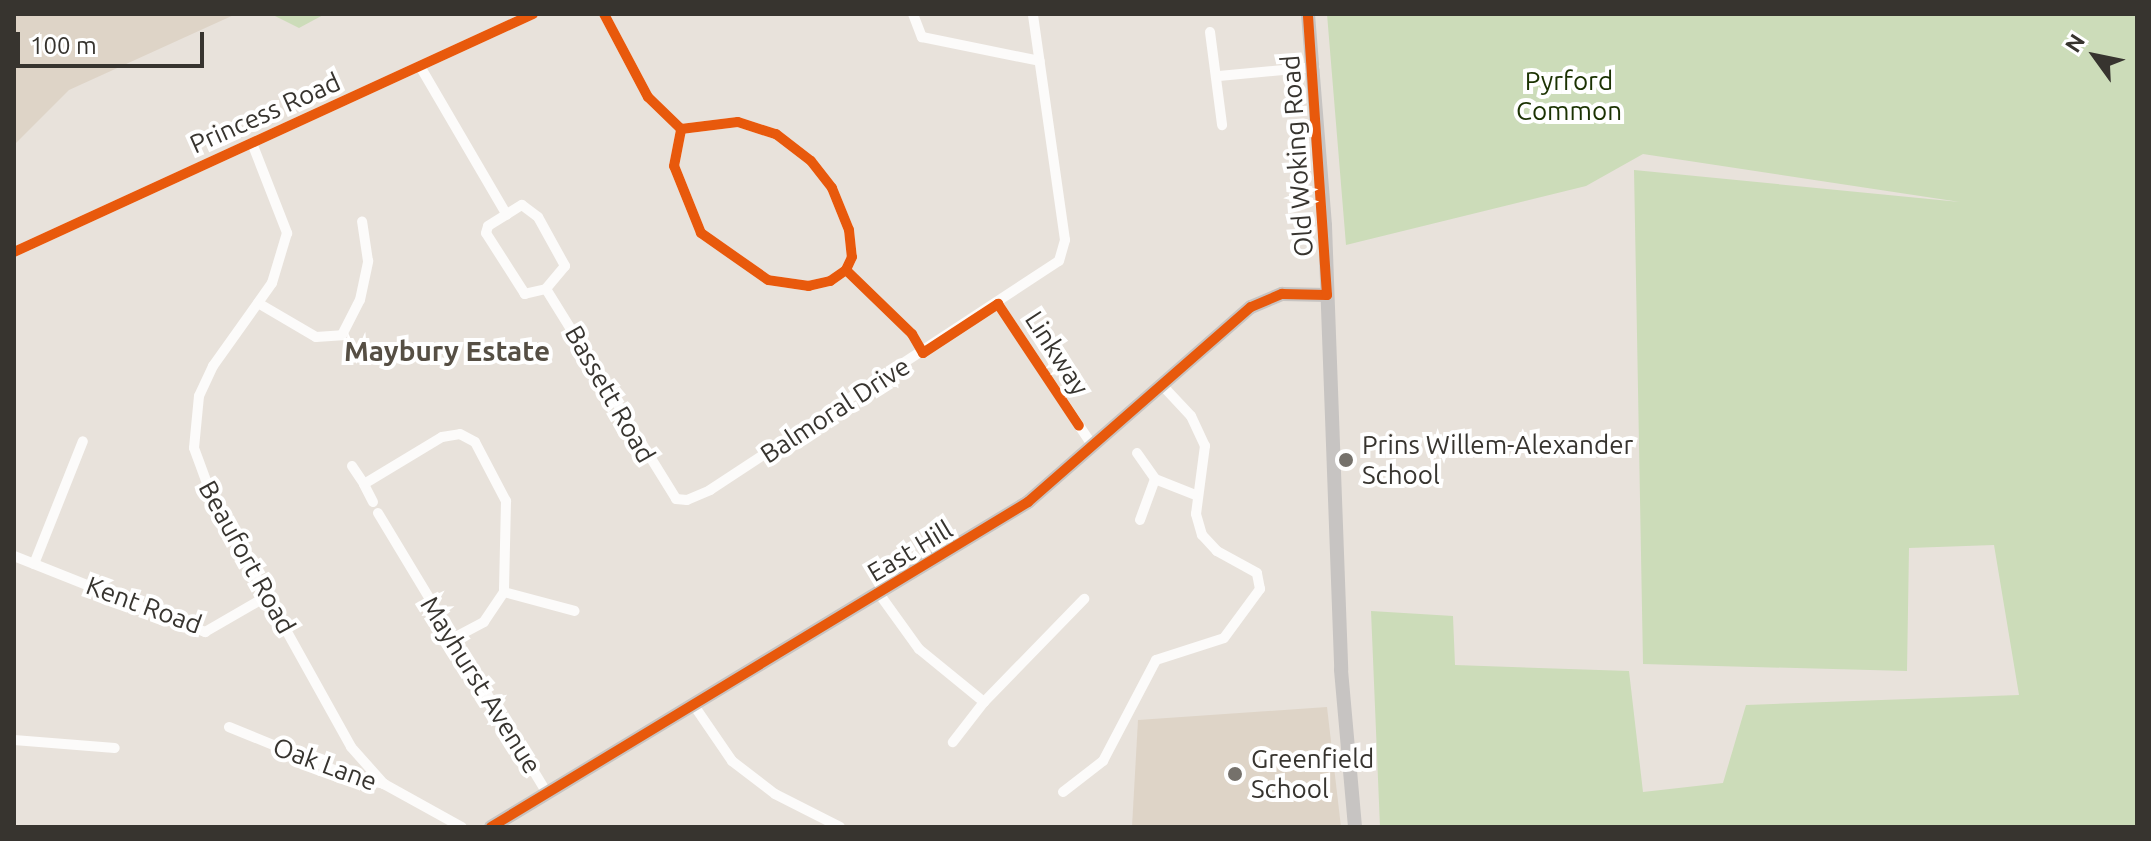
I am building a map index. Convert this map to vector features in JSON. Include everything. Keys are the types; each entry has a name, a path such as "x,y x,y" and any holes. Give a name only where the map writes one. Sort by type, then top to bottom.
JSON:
{"street":[{"name":"Princess Road","path":"14,252 533,14"},
{"path":"604,14 648,97 681,129"},
{"path":"913,14 922,37 1040,61"},
{"name":"Balmoral Drive","path":"676,499 687,500 710,490 998,304 1065,251 1033,14"},
{"name":"Old Woking Road","path":"1308,14 1315,67 1327,295 1341,670 1355,827"},
{"path":"1210,32 1219,76 1222,125"},
{"path":"1219,76 1315,67"},
{"path":"421,68 507,215"},
{"path":"738,122 776,134 811,161 832,188 849,230 852,257 846,270 809,286 768,280 701,233 674,166 681,129 738,122"},
{"name":"Beaufort Road","path":"252,143 287,233 272,283 213,366 199,396 194,448 212,497 351,747 384,784"},
{"path":"529,207 565,266 546,289 525,294 515,286 486,233 488,226 529,207"},
{"path":"258,303 316,337 342,335 360,300 368,261 362,221"},
{"path":"846,270 912,334 923,353"},
{"name":"Bassett Road","path":"546,289 676,499"},
{"name":"East Hill","path":"491,827 546,791 880,595 1028,502 1251,307 1282,294 1327,295"},
{"name":"Linkway","path":"998,304 1092,445"},
{"path":"1063,792 1103,761 1156,660 1224,638 1256,597 1261,580 1257,573 1217,551 1202,535 1198,496 1205,446 1191,416 1161,384"},
{"path":"364,484 442,437 460,434 475,442 506,501 504,592 484,622 456,637"},
{"path":"34,564 83,441"},
{"path":"1137,453 1155,479 1198,496"},
{"path":"352,466 373,502"},
{"path":"1140,520 1155,479"},
{"name":"Mayhurst Avenue","path":"378,513 416,580 456,637 546,791"},
{"name":"Kent Road","path":"14,556 205,632 269,595"},
{"path":"504,592 575,611"},
{"path":"880,595 919,649 984,702"},
{"path":"953,742 984,702 1084,599"},
{"path":"693,704 732,761 775,794 840,827"},
{"name":"Oak Lane","path":"229,727 354,778 384,784 462,827"},
{"path":"14,740 115,748"}],"shaded area":[{"path":"14,14 236,14 69,90 14,145"},
{"name":"Greenfield School","path":"1327,707 1341,827 1132,827 1138,720"}],"green space":[{"path":"271,14 325,14 299,28"},
{"name":"Pyrford Common","path":"1327,14 2137,14 2137,827 1380,827 1371,611 1453,616 1455,665 1629,671 1643,792 1723,783 1746,705 2019,695 1994,545 1909,548 1907,671 1643,664 1634,170 1960,202 1643,154 1586,186 1346,245"}],"cycle path":[{"path":"14,252 533,14"},
{"path":"604,14 648,97 681,129"},
{"path":"491,827 1028,502 1251,307 1282,294 1327,295 1308,14"},
{"path":"738,122 776,134 811,161 832,188 849,230 852,257 846,270 830,281 809,286 768,280 701,233 674,166 681,129 738,122"},
{"path":"846,270 912,334 923,353 998,304 1079,426"}],"place":[{"name":"Prins Willem-Alexander School","path":"1346,460"},
{"name":"Greenfield School","path":"1235,774"}],"district":[{"name":"Maybury Estate","path":"447,351"}]}
